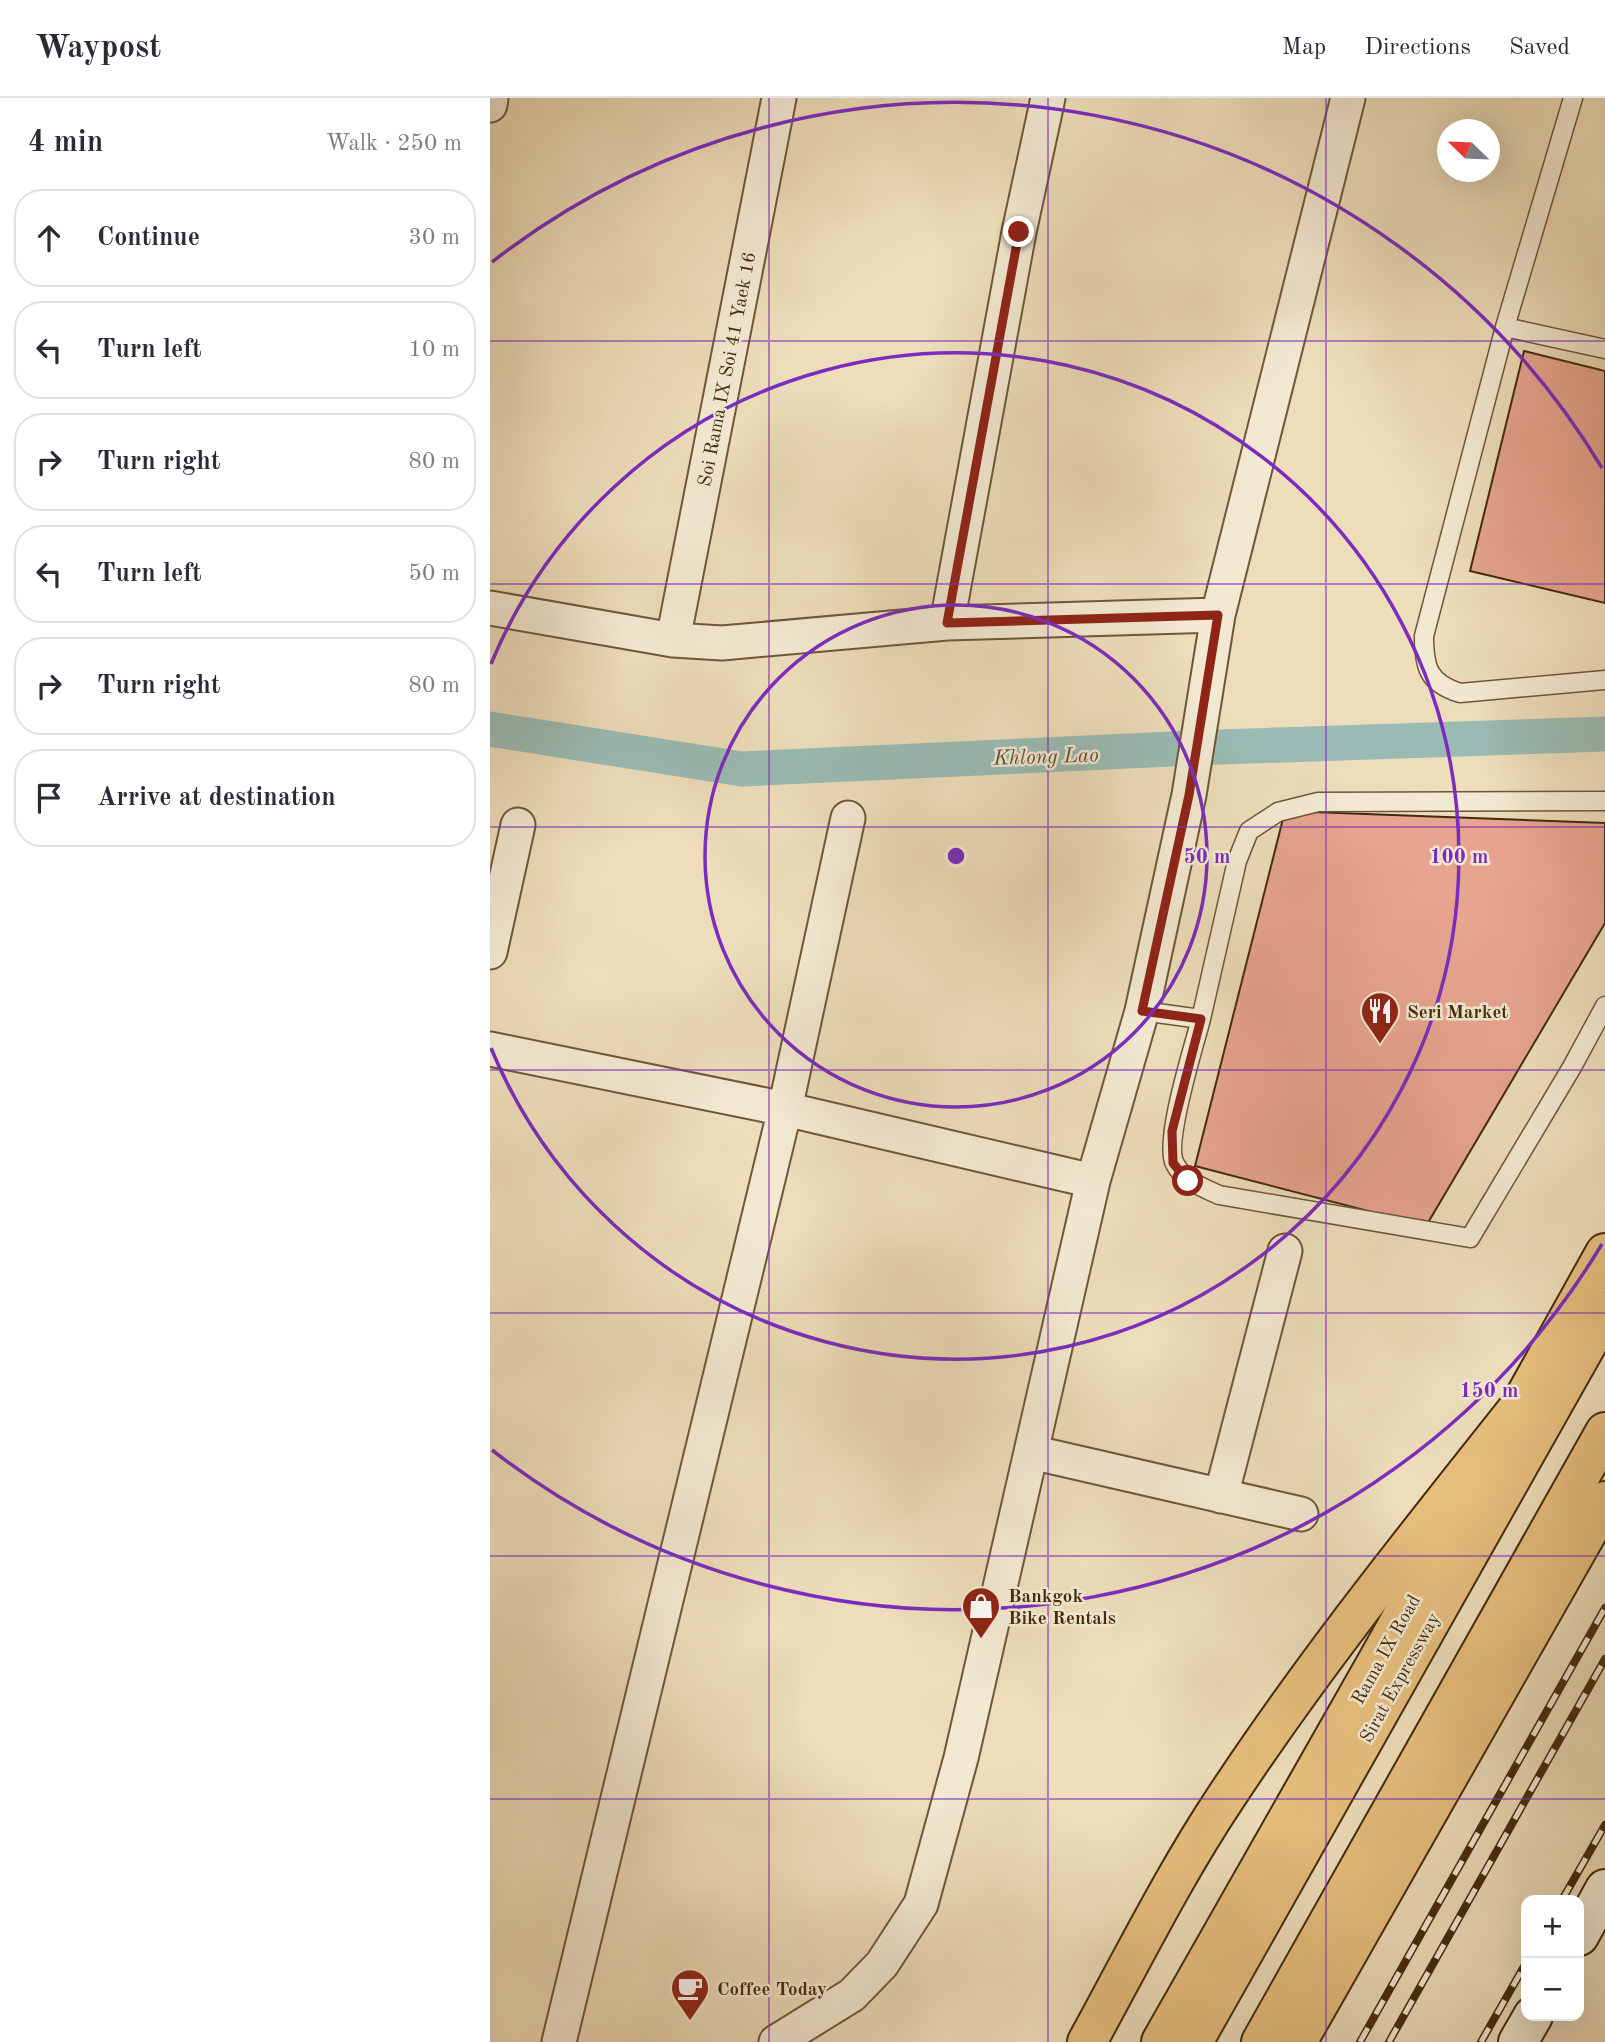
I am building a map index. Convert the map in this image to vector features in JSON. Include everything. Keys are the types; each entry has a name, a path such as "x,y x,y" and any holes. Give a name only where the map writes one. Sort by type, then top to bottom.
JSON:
{"main road":[{"name":"Rama IX Road","path":"1161,2042 1605,1253"},
{"name":"Sirat Expressway","path":"1193,2042 1605,1312"},
{"path":"1087,2042 1156,1915 1224,1799 1294,1697 1523,1402"},
{"path":"1261,2042 1605,1432"},
{"path":"1297,2042 1605,1501"}],"street":[{"path":"490,105 491,98"},
{"name":"Soi Rama IX Soi 41 Yaek 16","path":"673,640 779,98"},
{"path":"947,623 1019,232 1048,98"},
{"path":"776,2042 852,1995 882,1964 921,1904 961,1758 1093,1181 1142,1011 1189,795 1218,615 1348,98"},
{"path":"490,608 673,640 722,643 947,623 1218,615"},
{"path":"559,2042 785,1109 848,818"},
{"path":"490,953 518,825"},
{"path":"490,1049 785,1109 1093,1181"},
{"path":"1221,1496 1285,1251"},
{"path":"1031,1452 1301,1514"},
{"path":"1584,1927 1605,1889"},
{"path":"1518,2042 1530,2021"}],"lane":[{"path":"1573,98 1505,327 1424,636 1424,661 1433,678 1445,689 1461,693 1605,680"},
{"path":"1505,327 1605,349"},
{"path":"1605,801 1318,802 1278,812 1249,831 1237,861 1172,1131 1173,1163 1188,1181 1219,1195 1470,1238 1572,1067 1605,1006"},
{"path":"1142,1011 1201,1019"}],"building":[{"path":"1524,351 1605,371 1605,603 1470,571"},
{"name":"Seri Market","path":"1285,811 1605,823 1605,923 1426,1226 1195,1166"}],"waterway":[{"name":"Khlong Lao","path":"490,729 742,769 1193,748 1605,734"}],"railway":[{"path":"1360,2042 1605,1608"},
{"path":"1389,2042 1605,1659"},
{"path":"1565,1895 1605,1825"},
{"path":"1481,2042 1521,1972"}],"place":[{"name":"Seri Market","path":"1380,1045"},
{"name":"Bankgok Bike Rentals","path":"981,1640"},
{"name":"Coffee Today","path":"690,2022"}],"route":[{"path":"1019,232 947,623 1218,615 1189,795 1142,1011 1201,1019 1172,1131 1173,1163 1188,1181"}]}
